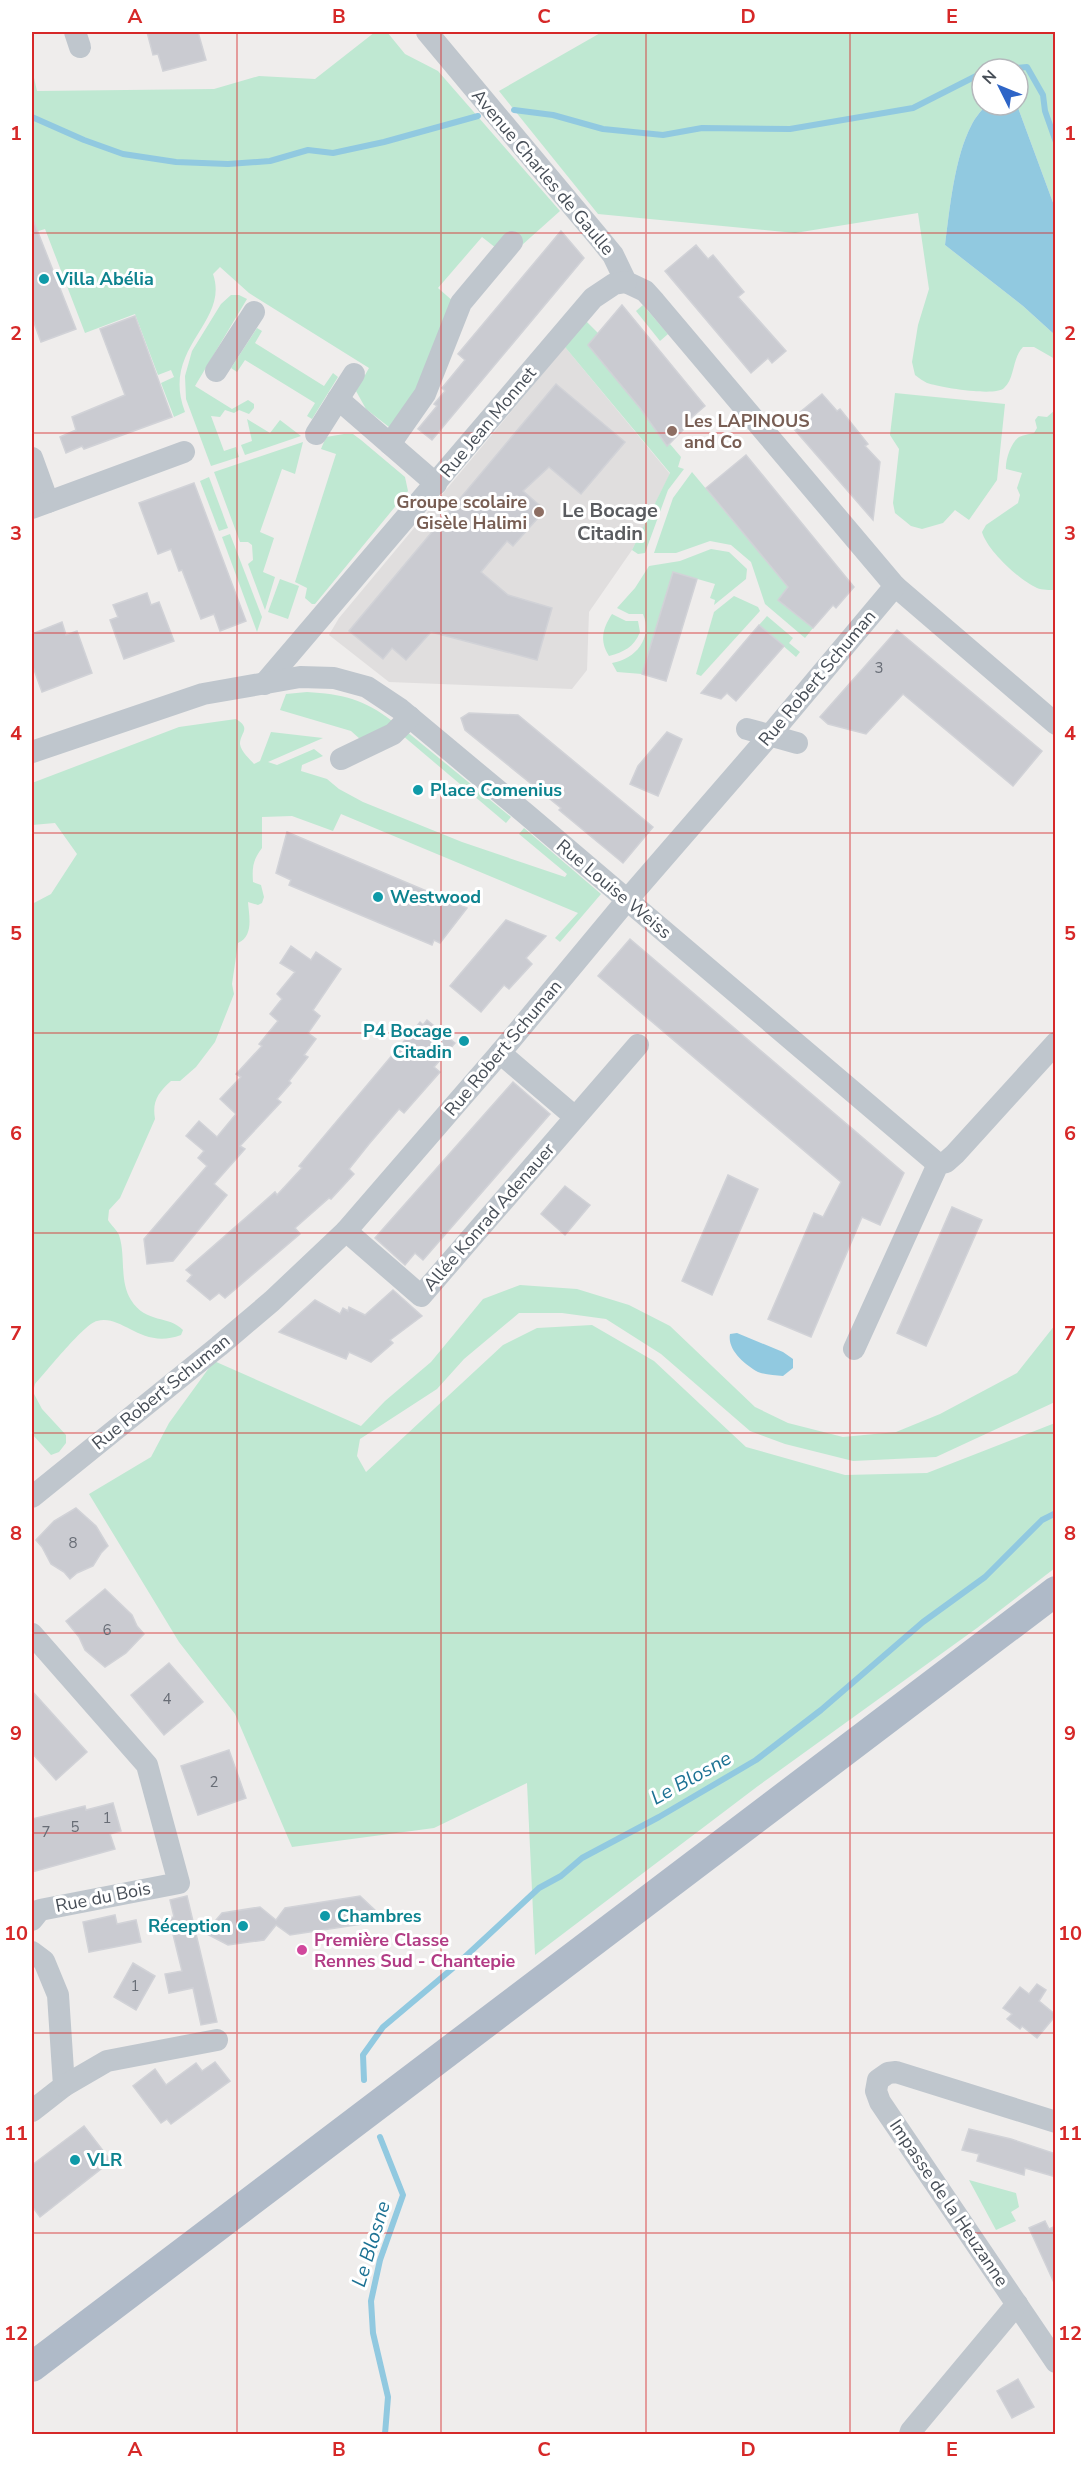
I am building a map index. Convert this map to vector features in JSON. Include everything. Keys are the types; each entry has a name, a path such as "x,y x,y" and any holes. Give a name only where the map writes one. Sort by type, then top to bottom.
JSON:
{"main road":[{"path":"32,2367 1056,1591"}],"street":[{"name":"Avenue Charles de Gaulle","path":"427,32 613,255 626,282"},
{"path":"390,444 425,394 461,303 512,242"},
{"name":"Rue Jean Monnet","path":"264,684 593,298 614,284 626,282"},
{"path":"626,282 645,291 655,302 895,586 1056,724"},
{"path":"216,372 254,312"},
{"path":"316,434 354,374"},
{"path":"338,399 436,484"},
{"path":"32,458 40,505 184,452"},
{"name":"Rue Robert Schuman","path":"32,1497 66,1467 219,1346 346,1231 500,1053 627,900 895,586"},
{"name":"Rue Louise Weiss","path":"32,752 203,694 300,677 334,678 368,687 410,717 938,1164"},
{"path":"341,759 393,734 410,717"},
{"path":"747,729 797,743"},
{"path":"854,1349 938,1164 946,1162 955,1154 1056,1043"},
{"name":"Allée Konrad Adenauer","path":"346,1231 421,1296 638,1045"},
{"path":"500,1053 575,1117"},
{"name":"Rue du Bois","path":"32,1634 147,1765 179,1882 40,1910 32,1920"},
{"path":"32,1952 44,1961 58,1995 64,2086"},
{"path":"32,2111 64,2086 107,2061 217,2040"},
{"name":"Impasse de la Heuzanne","path":"1056,2122 896,2072 888,2073 878,2080 876,2091 880,2102 1056,2362"},
{"name":"Impasse de la Heuzanne","path":"910,2434 1017,2304"}],"shaded area":[{"name":"Groupe scolaire Gisèle Halimi","path":"565,347 670,474 632,550 589,612 587,670 572,689 389,682 329,635 339,618"}],"green space":[{"path":"375,32 387,32 405,54 438,71 560,211 522,245 496,248 482,237 438,288 454,302 418,391 389,427 366,409 356,391 369,368 249,293 220,267 213,274 216,291 212,307 187,353 181,370 180,389 185,412 174,417 161,383 174,377 171,370 158,375 135,314 85,333 45,229 32,233 32,69 37,91 214,89 259,76 315,79"},
{"path":"602,32 1055,32 1055,208 1021,117 1030,117 1030,57 970,57 970,117 976,117 961,152 945,245 1023,306 1055,335 1055,359 1034,347 1023,347 1019,352 1008,384 999,391 967,390 927,383 915,375 912,362 918,325 929,289 918,213 795,233 598,214 499,91"},
{"path":"231,295 239,295 247,299 195,386 232,409 248,400 254,404 254,408 249,414 239,410 234,413 225,410 220,417 211,416 224,451 236,447 239,457 211,466 186,399 185,376 192,351 221,304"},
{"path":"643,305 668,334 660,341 636,311"},
{"path":"586,321 598,333 589,345 640,408 667,446 670,444 681,457 678,467 684,469 668,490 645,553 638,554 632,550 670,473 565,347"},
{"path":"257,328 262,331 255,343 324,386 333,373 338,377 312,419 307,416 315,403 245,360 237,372 231,368"},
{"path":"895,393 1005,404 997,480 969,520 955,510 943,523 922,529 911,526 895,513 893,503 899,449 890,435"},
{"path":"1055,410 1055,590 1044,590 1030,584 1013,572 990,547 982,532 986,525 1018,503 1020,495 1017,488 1022,473 1006,469 1013,443 1019,437 1034,433 1037,428 1035,420 1038,416 1047,417"},
{"path":"247,419 270,433 280,420 301,436 245,455 241,445 252,441"},
{"path":"353,434 405,477 408,491 315,604 312,604 305,598 307,588 295,582 336,454 321,449 326,437"},
{"path":"303,442 295,474 282,469 260,532 274,538 263,572 275,577 265,610 248,564 253,560 252,545 248,542 240,542 214,472"},
{"path":"692,472 788,587 778,600 813,628 805,638 765,604 751,562 731,545 710,541 676,553 654,553 673,498"},
{"path":"209,477 228,528 219,531 200,481"},
{"path":"230,534 262,617 257,632 222,537"},
{"path":"711,549 729,552 747,569 746,579 714,605 715,600 710,598 715,584 673,572 642,674 617,672 612,663 621,661 635,652 644,639 646,623 643,614 629,614 617,608 635,588 649,566 680,561"},
{"path":"280,579 299,586 288,619 268,612"},
{"path":"734,596 758,607 760,611 701,676 696,674 714,612"},
{"path":"612,614 626,621 638,621 640,632 635,642 628,648 609,656 604,645 603,634"},
{"path":"767,616 793,638 789,643 800,652 796,657 759,625"},
{"path":"307,692 352,699 372,707 392,721 387,727 360,739 351,731 280,710 286,694"},
{"path":"236,719 244,728 240,740 241,747 254,764 260,761 271,732 323,738 268,762 277,765 314,749 323,756 302,765 301,771 327,779 339,789 363,802 462,842 565,877 567,874 519,834 524,828 601,894 560,942 555,938 578,913 341,814 333,831 292,816 262,817 262,848 255,860 253,882 261,885 264,897 262,903 258,905 248,902 249,925 246,936 238,943 232,984 234,994 215,1042 196,1067 180,1081 171,1081 157,1098 154,1107 155,1119 120,1198 109,1210 108,1220 118,1233 121,1243 125,1285 131,1300 143,1313 171,1322 183,1330 181,1335 155,1338 106,1320 97,1321 84,1330 35,1384 33,1392 42,1409 66,1435 66,1443 59,1452 51,1455 32,1434 32,904 51,894 77,854 55,823 32,825 32,783 179,727"},
{"path":"406,731 511,817 506,823 402,735"},
{"path":"520,1285 577,1289 629,1305 670,1326 755,1407 788,1423 843,1437 896,1432 940,1414 1017,1373 1055,1325 1055,1402 936,1457 853,1461 785,1444 750,1431 661,1354 606,1319 562,1313 519,1313 464,1359 437,1389 360,1439 357,1456 366,1472 503,1345 537,1328 592,1325 654,1361 746,1447 845,1475 927,1473 1055,1423 1055,1568 977,1628 758,1786 535,1955 527,1783 434,1828 292,1847 235,1714 179,1642 89,1494 151,1457 169,1423 214,1361 361,1426 385,1401 431,1362 483,1299"},
{"path":"969,2180 1016,2193 1019,2207 1011,2212 1016,2221 996,2230"}],"water":[{"path":"976,117 1021,117 1055,208 1055,335 1023,306 945,245 954,183 961,152"},
{"path":"737,1333 783,1352 793,1359 793,1368 783,1376 764,1374 753,1369 738,1356 731,1346 730,1334"}],"building":[{"path":"147,32 198,32 206,60 163,71 158,54 153,55"},
{"name":"Villa Abélia","path":"32,217 76,329 41,342 32,317"},
{"path":"561,231 584,258 432,440 418,429 437,406 434,404 445,391 442,388 465,360 458,354"},
{"path":"696,245 708,259 713,255 744,292 738,297 786,351 772,363 768,358 751,373 665,271"},
{"path":"622,305 705,406 684,424 686,427 667,446 640,408 588,345"},
{"path":"135,316 172,417 84,449 82,446 66,453 60,437 76,430 72,417 125,395 100,329"},
{"path":"556,384 625,442 581,494 549,467 523,491 545,510 513,546 507,541 481,572 508,595 552,608 537,660 431,632 406,660 392,648 383,659 349,631"},
{"path":"822,394 837,411 840,409 868,444 865,446 880,462 873,520 788,422"},
{"path":"746,455 854,587 836,608 833,605 813,628 778,600 788,587 706,488"},
{"path":"194,483 246,621 220,631 214,614 201,619 182,570 179,571 171,549 158,554 139,503"},
{"path":"673,572 697,579 666,681 642,674"},
{"path":"147,593 151,605 159,602 174,641 124,659 110,620 118,617 113,605"},
{"path":"62,622 66,635 77,631 92,673 42,692 32,664 32,634"},
{"path":"759,625 784,646 736,701 727,693 721,699 701,693"},
{"path":"897,630 1042,751 1013,786 903,694 866,734 828,724 820,717"},
{"path":"469,713 518,715 653,827 623,863 559,810 561,808 465,730 461,718"},
{"path":"667,732 682,739 658,796 630,784 638,766"},
{"name":"Westwood","path":"287,832 467,908 440,943 434,940 432,945 289,885 291,880 276,873"},
{"path":"506,920 546,936 526,958 532,964 509,989 504,985 481,1012 450,986"},
{"path":"630,939 904,1173 880,1225 862,1217 811,1337 768,1319 814,1213 823,1217 841,1182 598,976"},
{"path":"291,946 311,960 316,952 341,969 313,1010 320,1016 308,1033 316,1039 304,1055 308,1057 277,1099 281,1102 240,1146 245,1149 214,1184 227,1195 173,1261 147,1264 144,1239 207,1166 198,1158 204,1151 186,1136 199,1121 217,1137 236,1114 220,1099 241,1077 236,1074 262,1046 259,1044 278,1021 270,1014 282,999 277,994 295,972 280,963"},
{"path":"427,1020 455,1043 434,1067 440,1072 404,1113 399,1109 349,1169 354,1174 331,1199 329,1198 295,1228 300,1234 225,1298 219,1293 210,1300 187,1281 192,1275 186,1270 275,1192 277,1195 302,1168 299,1166 420,1022 423,1025"},
{"path":"513,1082 550,1114 423,1260 415,1253 405,1265 375,1238"},
{"path":"728,1175 758,1189 712,1295 682,1281"},
{"path":"565,1186 590,1205 565,1235 541,1214"},
{"path":"952,1207 982,1220 926,1346 897,1333"},
{"path":"393,1290 422,1316 390,1340 393,1343 371,1362 349,1352 346,1359 279,1332 315,1300 340,1314 343,1308 348,1311 349,1307 365,1315"},
{"path":"76,1508 96,1526 108,1546 93,1566 70,1579 51,1564 36,1540 54,1521"},
{"path":"105,1589 132,1615 144,1634 126,1653 105,1667 85,1650 79,1637 66,1621"},
{"path":"169,1663 203,1702 164,1735 131,1695"},
{"path":"32,1691 87,1752 56,1780 32,1753"},
{"path":"229,1750 246,1798 198,1815 181,1766"},
{"path":"113,1803 121,1831 110,1834 115,1849 32,1872 32,1819 85,1806 86,1810"},
{"path":"187,1896 217,2022 201,2025 193,1988 169,1993 165,1974 182,1971 169,1918 174,1917 170,1900"},
{"path":"360,1896 378,1913 367,1914 368,1923 290,1935 276,1925 264,1940 228,1945 205,1933 222,1913 260,1907 276,1920 285,1908"},
{"path":"115,1915 117,1924 136,1920 141,1942 89,1952 83,1922"},
{"path":"133,1963 155,1976 136,2010 114,1997"},
{"path":"1037,1984 1046,1990 1039,2001 1056,2015 1037,2038 1022,2026 1020,2029 1007,2019 1012,2014 1003,2008 1020,1987 1029,1994"},
{"path":"215,2062 230,2081 171,2124 167,2119 161,2123 133,2086 155,2069 166,2085 196,2063 202,2071"},
{"name":"VLR","path":"84,2126 111,2161 40,2217 32,2206 32,2165"},
{"path":"969,2129 1011,2139 1056,2154 1056,2177 1025,2168 1024,2175 977,2161 979,2154 962,2150"},
{"path":"1045,2221 1049,2229 1056,2226 1056,2287 1029,2228"},
{"path":"1018,2379 1034,2407 1012,2418 997,2391"}],"waterway":[{"path":"1030,72 1043,95 1045,111 1056,142"},
{"path":"514,110 553,115 603,129 663,135 702,128 790,129 913,108 970,79"},
{"path":"32,117 123,154 176,162 228,164 270,161 308,150 333,153 384,142 478,116"},
{"name":"Le Blosne","path":"364,2080 363,2055 383,2027 453,1968 539,1888 561,1876 582,1858 659,1817 756,1760 821,1710 923,1622 985,1577 1042,1520 1056,1513"},
{"name":"Le Blosne","path":"380,2137 403,2195 380,2260 371,2301 373,2333 388,2397 385,2434"}],"place":[{"name":"Villa Abélia","path":"44,279"},
{"name":"Les LAPINOUS and Co","path":"672,431"},
{"name":"Groupe scolaire Gisèle Halimi","path":"539,512"},
{"name":"Place Comenius","path":"418,790"},
{"name":"Westwood","path":"378,897"},
{"name":"P4 Bocage Citadin","path":"464,1041"},
{"name":"Chambres","path":"325,1916"},
{"name":"Réception","path":"243,1926"},
{"name":"Première Classe Rennes Sud - Chantepie","path":"302,1950"},
{"name":"VLR","path":"75,2160"}],"district":[{"name":"Le Bocage Citadin","path":"610,522"}]}
